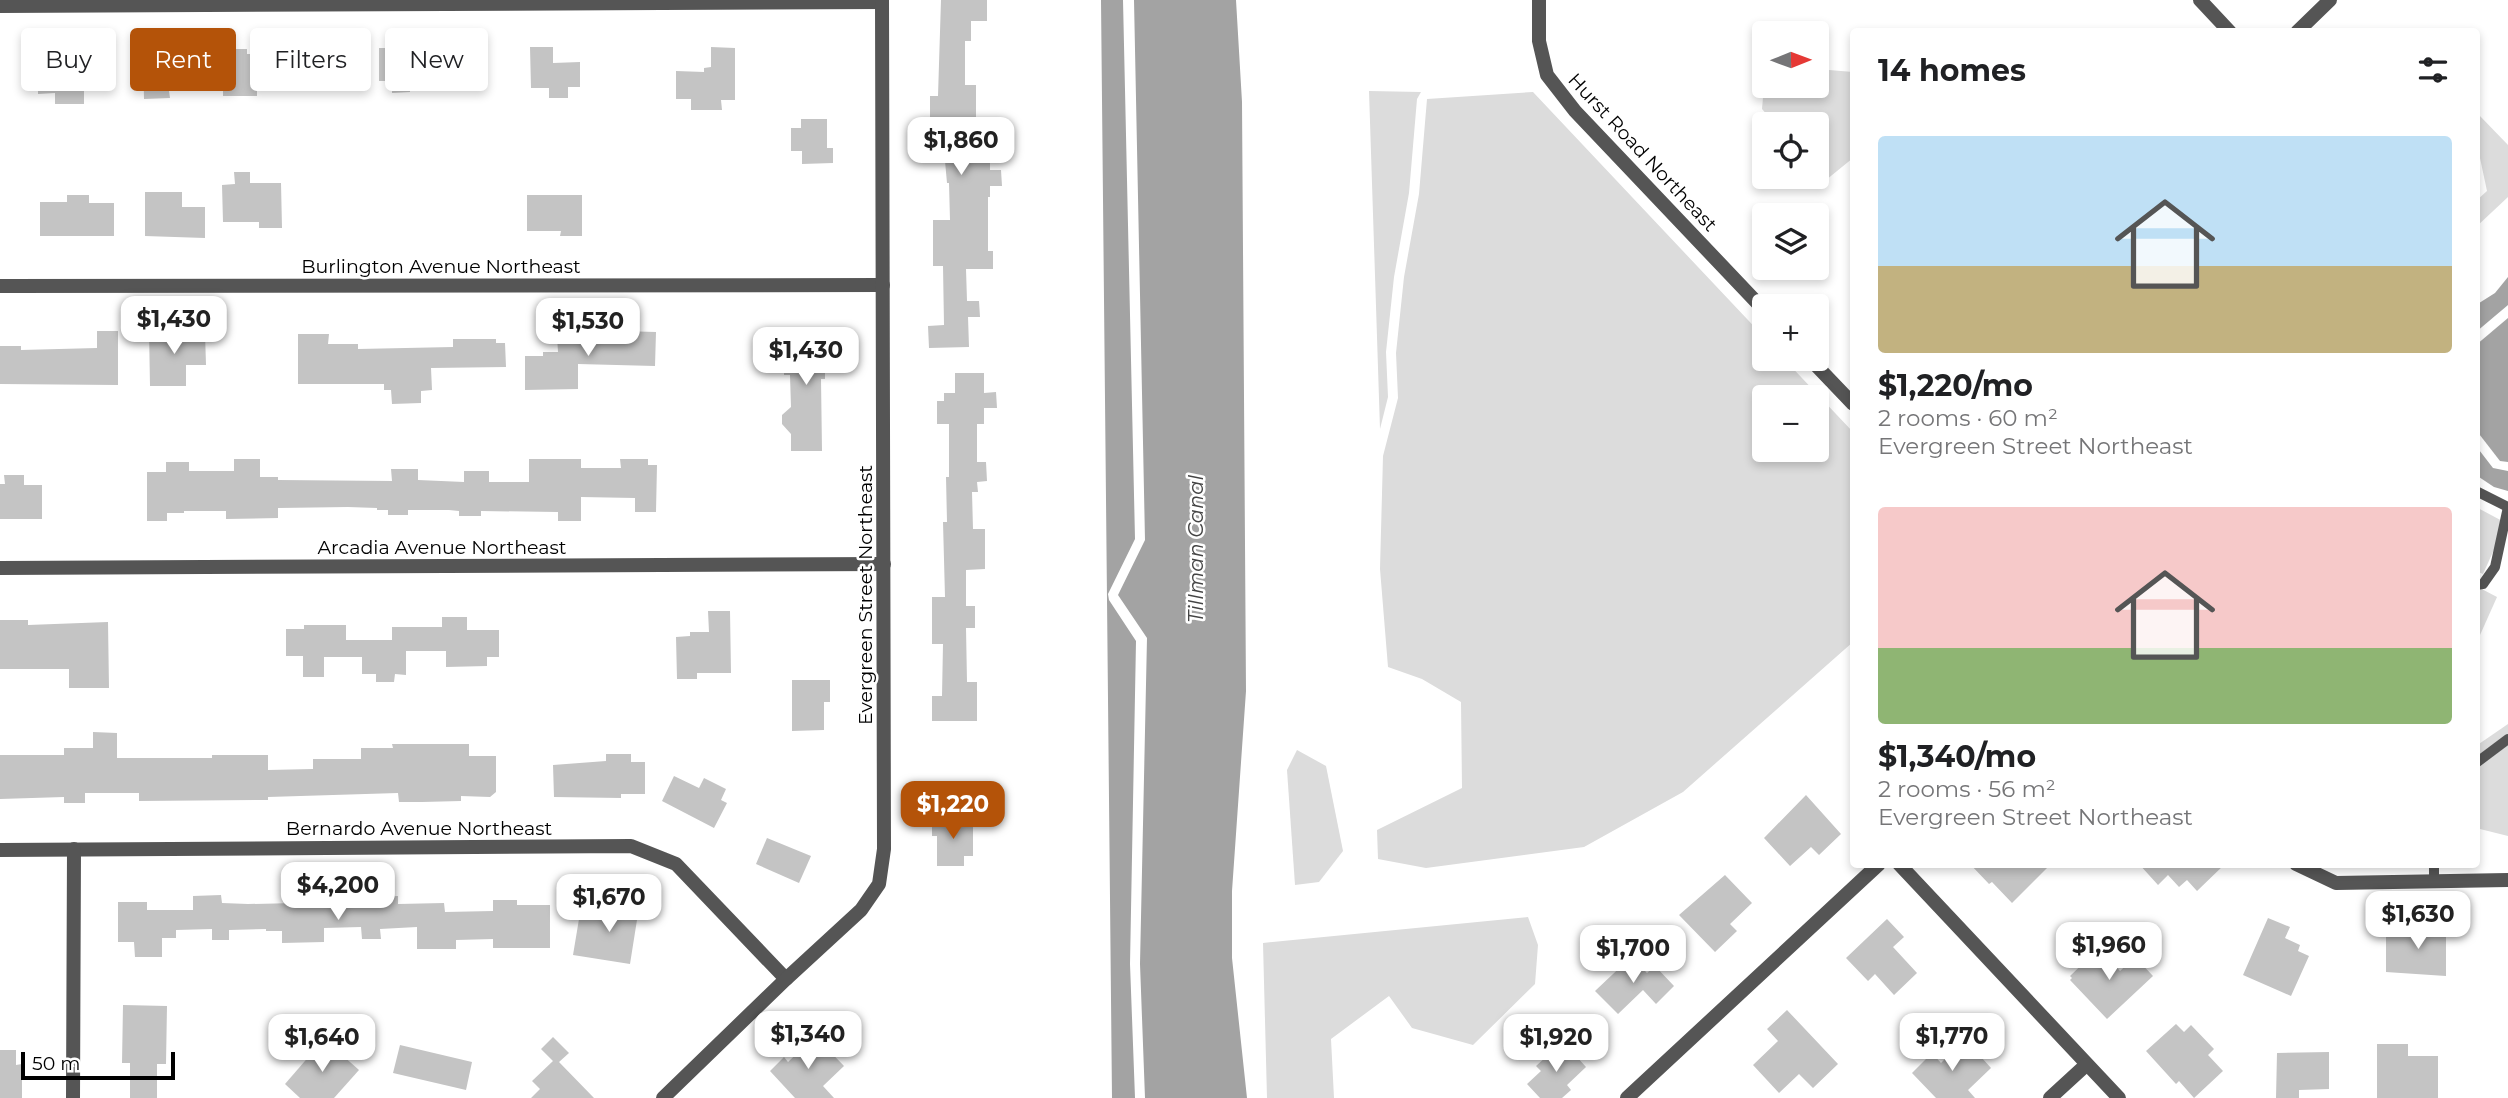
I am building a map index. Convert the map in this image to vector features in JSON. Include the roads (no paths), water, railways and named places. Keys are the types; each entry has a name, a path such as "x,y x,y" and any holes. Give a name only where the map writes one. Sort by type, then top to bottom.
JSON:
{"street":[{"name":"Hurst Road Northeast","path":"1539,0 1539,41 1547,75 1575,111 1752,297"},
{"path":"2200,0 2226,28"},
{"path":"2301,28 2330,0"},
{"path":"0,6 882,1"},
{"name":"Evergreen Street Northeast","path":"663,1098 861,910 879,884 884,849 882,1"},
{"name":"Burlington Avenue Northeast","path":"0,286 883,285"},
{"path":"1821,371 1850,401"},
{"name":"Arcadia Avenue Northeast","path":"0,568 884,564"},
{"name":"Bernardo Avenue Northeast","path":"0,850 631,846 676,864 786,979"},
{"path":"73,1098 74,849"},
{"path":"1627,1098 1875,868"},
{"path":"1903,868 2119,1098"},
{"path":"2304,868 2336,883 2508,880"},
{"path":"2050,1098 2087,1065"}],"lane":[{"path":"2480,493 2508,507 2495,567 2480,584"},
{"path":"2480,760 2508,739"},
{"path":"2434,868 2434,881"}],"water":[{"path":"1101,0 1123,0 1135,539 1108,594 1109,600 1136,641 1130,964 1135,1098 1112,1098"},
{"name":"Tillman Canal","path":"1134,0 1236,0 1242,102 1246,691 1232,891 1232,958 1247,1098 1145,1098 1140,964 1147,638 1118,595 1145,540"},
{"path":"2508,277 2508,305 2480,329 2480,302 2495,293"},
{"path":"2508,318 2508,462 2500,461 2480,435 2480,342"},
{"path":"2480,451 2493,468 2508,471 2508,491 2494,487 2480,478"}]}
